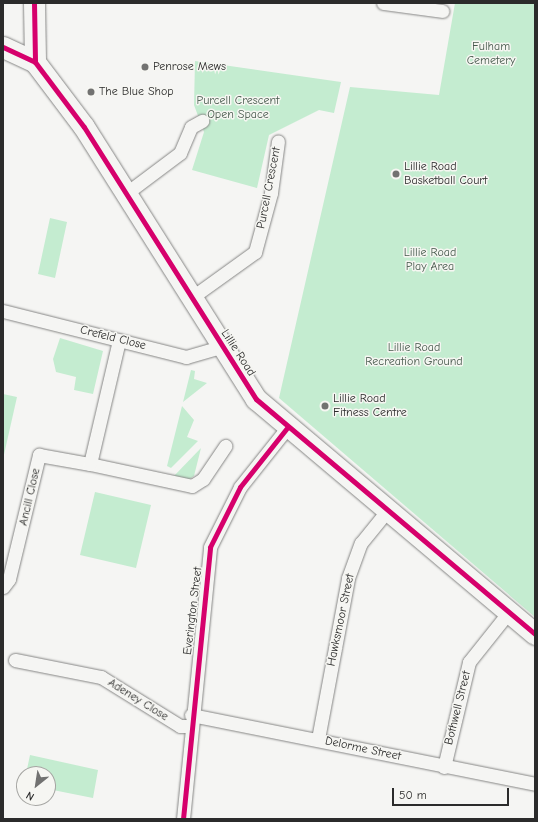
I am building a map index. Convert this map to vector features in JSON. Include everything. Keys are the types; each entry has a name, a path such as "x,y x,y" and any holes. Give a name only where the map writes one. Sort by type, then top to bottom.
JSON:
{"main road":[{"path":"34,3 35,62"},
{"name":"Lillie Road","path":"3,47 35,62 128,192 221,347 256,400 287,428 535,634"}],"street":[{"path":"383,3 442,11"},
{"path":"128,192 180,153 191,127 202,121"},
{"name":"Purcell Crescent","path":"191,298 255,252 267,213 278,141"},
{"name":"Crefeld Close","path":"3,311 186,357 221,347"},
{"path":"90,464 119,340"},
{"name":"Everington Street","path":"183,819 191,721 210,547 240,487 287,428"},
{"name":"Ancill Close","path":"3,587 9,579 39,455 90,464 192,486 203,479 225,446"},
{"name":"Hawksmoor Street","path":"318,739 348,578 361,543 387,511"},
{"name":"Bothwell Street","path":"444,767 469,662 508,613"},
{"name":"Adeney Close","path":"15,660 101,677 180,726 191,721"},
{"name":"Delorme Street","path":"191,721 318,739 444,767 535,784"}],"green space":[{"name":"Lillie Road Recreation Ground","path":"455,3 535,3 535,617 279,398 350,87 439,95"},
{"name":"Purcell Crescent Open Space","path":"195,61 341,82 334,113 319,110 269,135 257,188 192,170 204,132 194,105"},
{"path":"50,218 67,222 55,278 38,274"},
{"path":"60,338 103,351 93,394 74,390 76,377 56,372 53,359"},
{"path":"191,370 195,371 194,379 207,383 183,402"},
{"path":"3,394 17,397 3,459"},
{"path":"182,406 194,420 187,437 198,441 171,468 167,466"},
{"path":"201,448 194,476 188,480 173,477"},
{"path":"95,492 151,505 136,568 80,555"},
{"path":"30,755 98,770 93,798 56,791 56,766 28,766"}],"cycle path":[{"path":"34,3 35,62"},
{"path":"3,47 35,62 84,127 256,399 535,634"},
{"path":"183,819 210,547 240,487 287,428"}],"place":[{"name":"Penrose Mews","path":"145,67"},
{"name":"The Blue Shop","path":"91,92"},
{"name":"Lillie Road Basketball Court","path":"396,174"},
{"name":"Lillie Road Fitness Centre","path":"325,406"}],"park label":[{"name":"Fulham Cemetery","path":"491,54"},
{"name":"Lillie Road Play Area","path":"430,260"}]}
